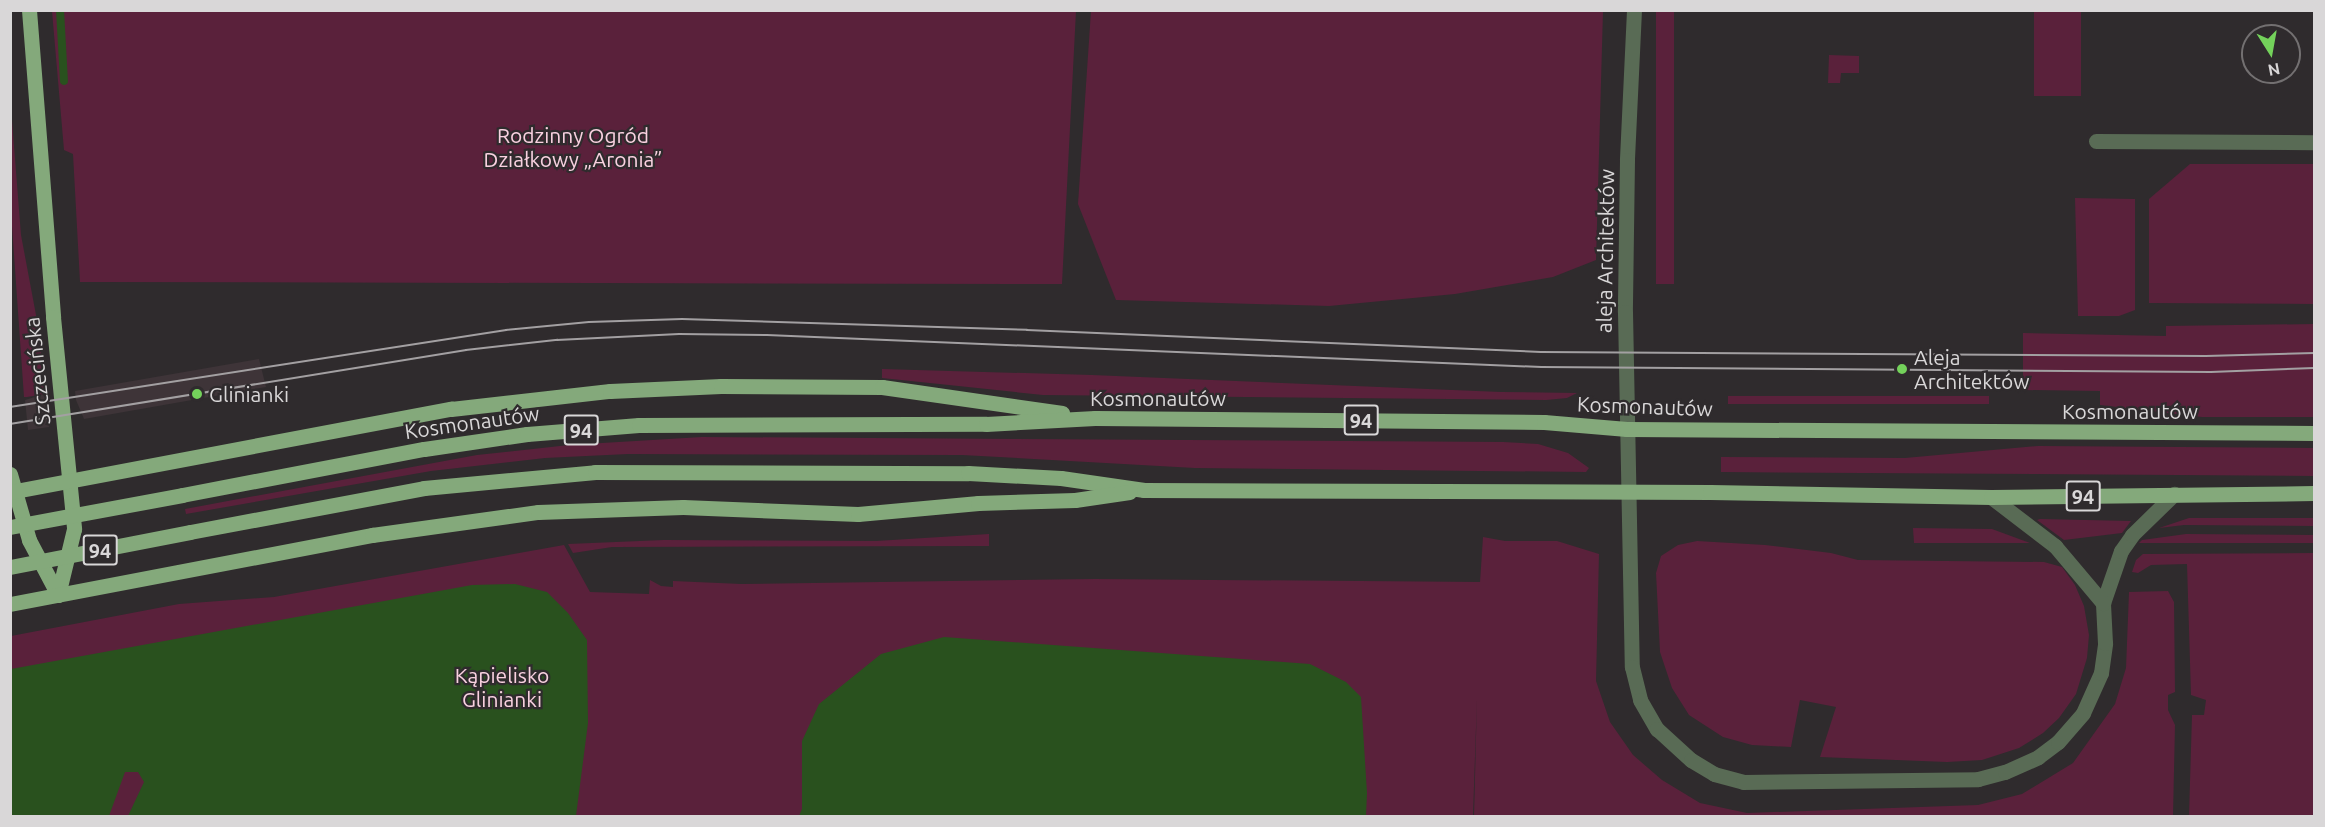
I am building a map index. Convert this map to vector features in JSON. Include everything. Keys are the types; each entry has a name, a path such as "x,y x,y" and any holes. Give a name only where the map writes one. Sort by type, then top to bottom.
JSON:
{"main road":[{"name":"Szczecińska","path":"29,10 53,317 74,529 58,595"},
{"path":"13,491 451,410 610,391 721,386 882,387 1095,418"},
{"name":"Kosmonautów","path":"10,527 424,448 527,434 650,425 986,424 1095,418 1544,422 1627,429 2314,433"},
{"name":"94","path":"10,567 424,488 595,472 968,473 1061,478 1144,490 1628,492 1991,497 2314,493"},
{"path":"10,474 13,491 29,540 58,595"},
{"path":"10,604 372,535 538,512 683,507 858,514 978,503 1074,500 1144,490"}],"street":[{"name":"aleja Architektów","path":"1634,10 1627,160 1627,429 1632,667 1640,700 1658,729 1690,760 1714,774 1743,782 1978,779 2017,767 2058,742 2083,713 2101,673 2105,643 2103,603"},
{"path":"2096,141 2314,142"},
{"path":"2103,603 2118,559 2128,541 2174,494"},
{"path":"1991,497 2055,546 2103,603"}],"shaded area":[{"path":"259,359 266,387 84,419 76,400 75,391"},
{"path":"45,394 49,427 28,430 25,400"},
{"path":"515,584 547,592 568,613 587,640 588,723 576,816 128,816 144,782 138,772 125,772 109,816 11,816 11,669 472,585"},
{"path":"944,637 1310,664 1346,682 1361,697 1367,793 1366,816 799,816 802,809 802,741 819,704 881,654"}],"green space":[{"name":"Rodzinny Ogród Działkowy „Aronia”","path":"52,11 1076,11 1062,284 80,282 73,154 64,150"},
{"path":"1091,11 1603,11 1596,260 1553,277 1455,294 1329,306 1116,300 1078,204"},
{"path":"1656,11 1674,11 1674,284 1656,284"},
{"path":"2034,11 2081,11 2081,96 2034,96"},
{"path":"1829,55 1859,56 1859,73 1841,73 1840,83 1828,83"},
{"path":"10,95 21,235 39,331 45,394 27,397 24,397 11,212"},
{"path":"2190,164 2314,164 2314,304 2149,303 2149,199"},
{"path":"2075,198 2135,199 2135,310 2119,316 2078,316"},
{"path":"2314,324 2314,417 2202,417 2100,405 2100,391 2023,390 2023,333 2166,336 2166,326"},
{"path":"882,369 1577,393 1567,398 1546,400 1043,395 882,378"},
{"path":"1728,396 1989,396 1989,404 1728,404"},
{"path":"702,437 1503,442 1538,444 1568,453 1589,468 1586,472 1195,468 962,455 628,454 545,458 431,471 186,514 185,509 477,455 569,445"},
{"path":"2038,446 2314,448 2314,476 1721,472 1721,457 1905,458"},
{"path":"2189,518 2314,518 2314,526 2184,525 2159,528"},
{"path":"2037,520 2131,521 2122,533 2064,540"},
{"path":"1913,528 1992,529 2030,543 1914,543"},
{"path":"989,534 989,546 612,547 573,553 568,544 664,540 876,541"},
{"path":"2186,534 2314,535 2314,543 2139,543 2142,540"},
{"name":"Kąpielisko Glinianki","path":"1483,537 1505,541 1557,541 1599,554 1596,681 1610,722 1633,755 1662,780 1700,803 1747,813 1978,805 2022,794 2073,763 2115,704 2126,668 2129,592 2168,591 2174,602 2175,692 2168,695 2168,710 2175,725 2173,816 1474,816 1477,698 1473,816 11,816 11,636 179,604 274,597 564,545 590,592 649,594 650,580 661,586 673,587 673,581 741,584 1095,579 1480,582"},
{"path":"1697,541 1765,545 1831,553 1858,560 2044,562 2062,567 2075,585 2084,606 2089,635 2087,658 2076,694 2059,718 2043,733 2019,748 1982,760 1947,762 1820,757 1836,707 1800,700 1791,747 1752,745 1723,737 1689,715 1672,688 1660,652 1656,573 1661,556 1678,545"},
{"path":"2314,553 2314,816 2189,816 2192,715 2204,715 2206,700 2191,695 2187,564 2151,565 2138,573 2132,572 2136,560 2143,554"}],"waterway":[{"path":"60,10 64,81"}],"tram line":[{"path":"10,407 506,330 589,322 682,319 1027,330 1541,352 2206,356 2314,353"},
{"path":"10,424 466,350 557,340 679,334 767,335 1541,367 2211,372 2314,368"}],"place":[{"name":"Aleja Architektów","path":"1902,369"},
{"name":"Glinianki","path":"197,394"}]}
